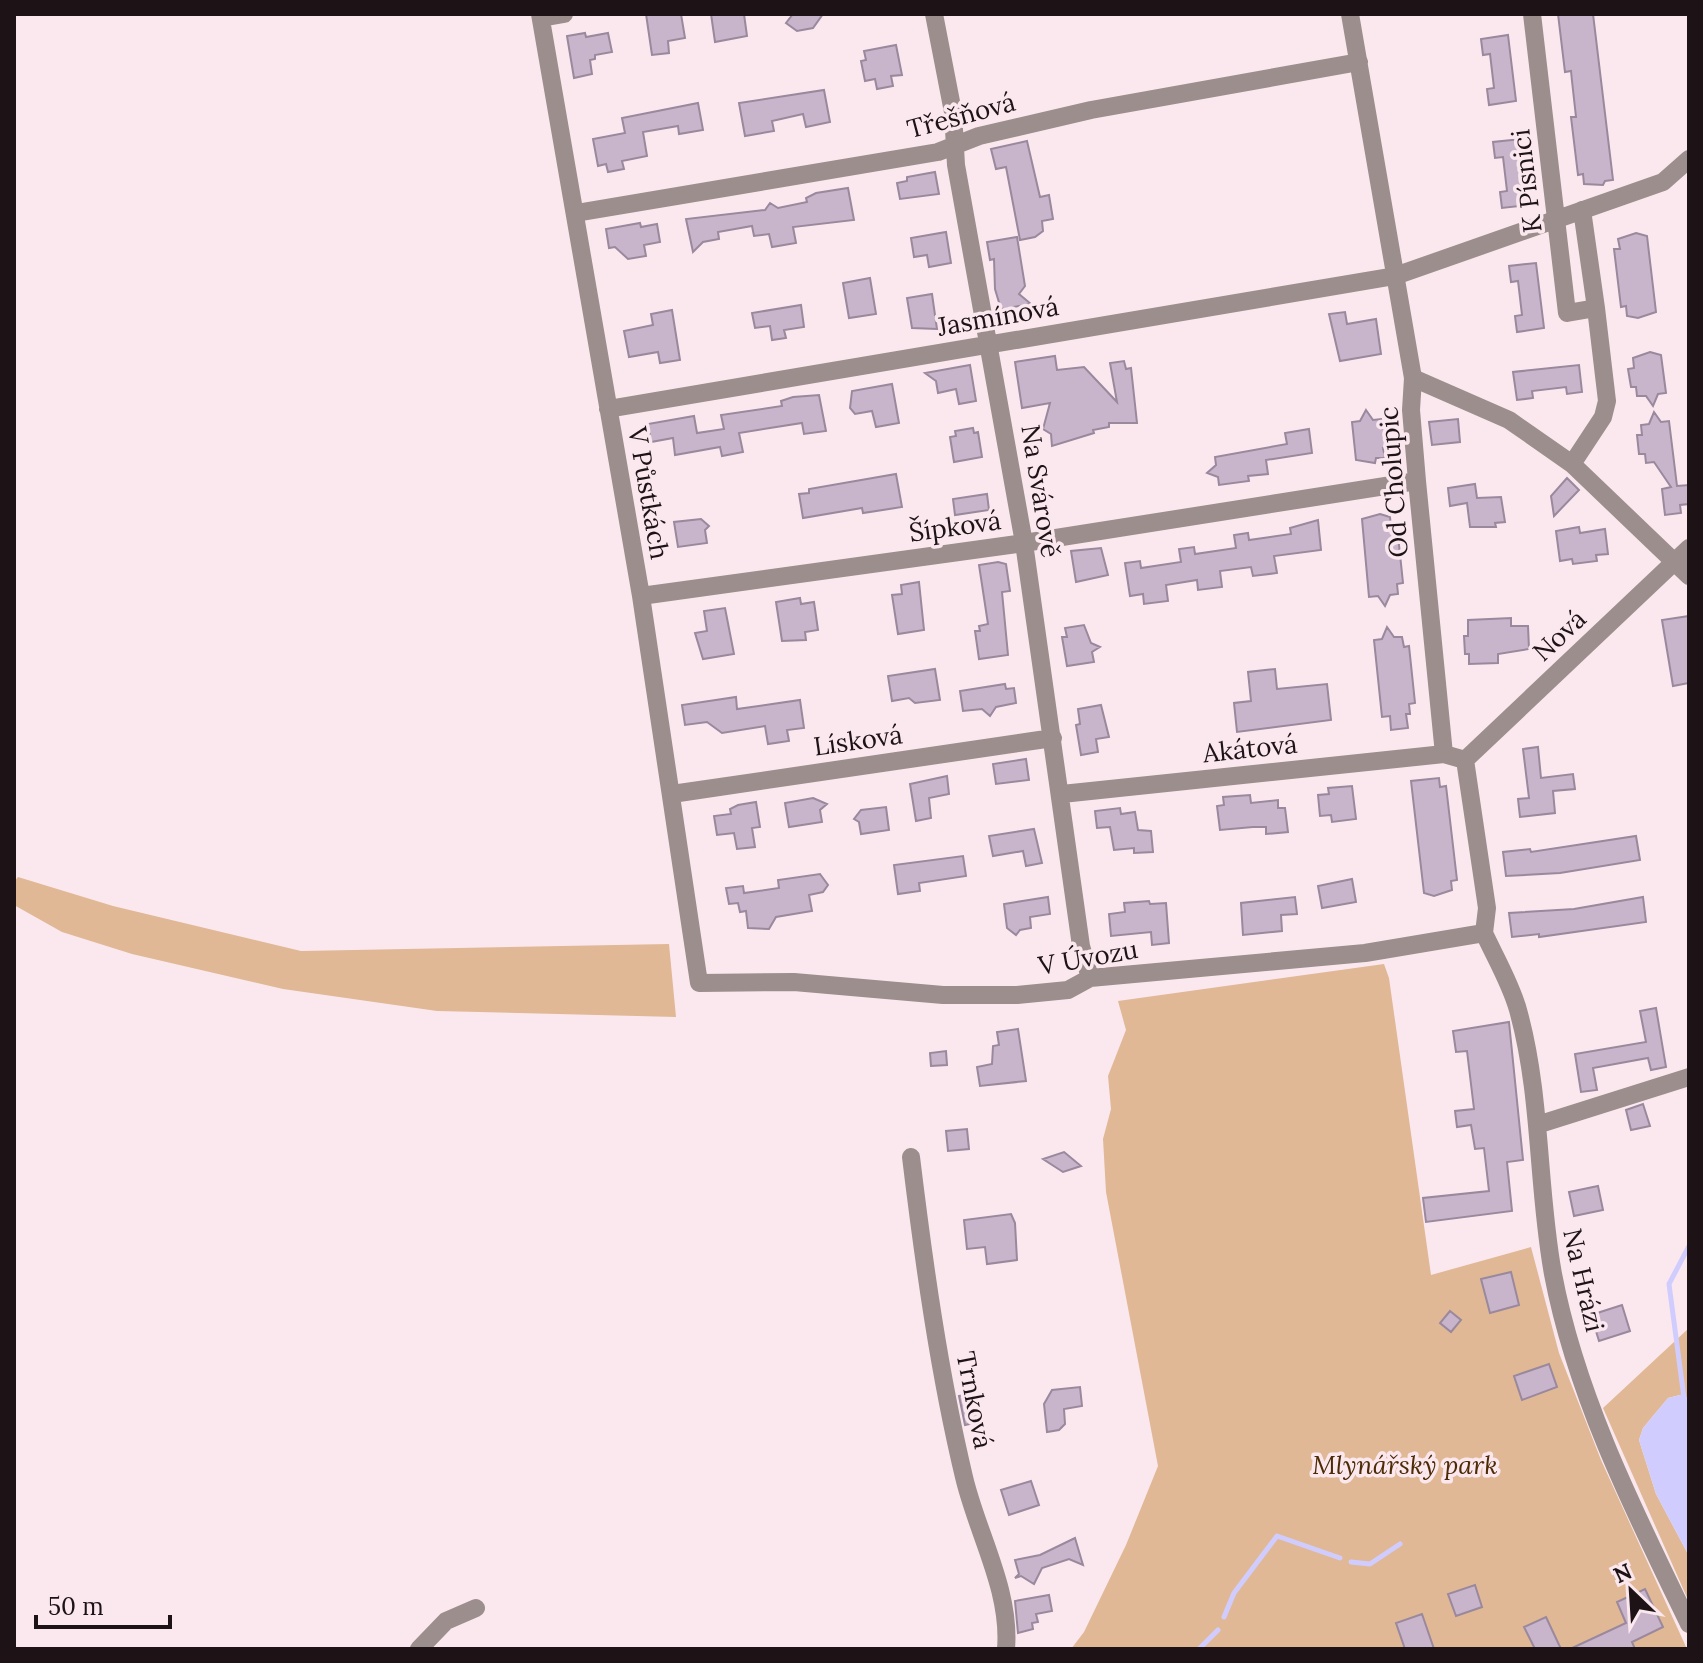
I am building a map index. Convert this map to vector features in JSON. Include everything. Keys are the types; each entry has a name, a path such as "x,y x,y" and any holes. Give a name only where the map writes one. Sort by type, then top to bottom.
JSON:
{"street":[{"path":"541,16 564,14"},
{"name":"Na Svárově","path":"934,14 953,112 956,165 1024,543 1062,794 1081,946 1090,978"},
{"name":"Od Cholupic","path":"1350,14 1413,378 1411,410 1444,754"},
{"name":"K Písnici","path":"1532,14 1567,313 1596,308"},
{"name":"V Půstkách","path":"541,16 641,596 699,983"},
{"name":"Třešňová","path":"576,213 938,152 956,144 1091,110 1359,62"},
{"name":"Jasmínová","path":"608,409 1395,276 1663,182 1689,159"},
{"name":"K Písnici","path":"1572,464 1603,417 1607,401 1582,210"},
{"path":"1413,378 1509,420 1572,464 1689,576"},
{"name":"Šípková","path":"641,596 1024,543 1417,481"},
{"name":"Nová","path":"1465,760 1689,548"},
{"name":"Lísková","path":"672,794 1053,738"},
{"path":"1444,754 1465,760 1487,908 1484,933"},
{"name":"Akátová","path":"1062,794 1444,754"},
{"name":"V Úvozu","path":"699,983 794,982 943,995 1017,995 1068,990 1090,978 1365,953 1484,933"},
{"name":"Na Hrázi","path":"1484,933 1518,1008 1537,1125 1542,1205 1553,1278 1578,1365 1605,1440 1689,1624"},
{"path":"1537,1125 1689,1077"},
{"name":"Trnková","path":"911,1157 945,1387 965,1481 1002,1604 1006,1649"},
{"path":"419,1649 446,1621 476,1608"}],"green space":[{"path":"18,877 113,906 301,951 669,944 676,1017 437,1011 283,989 132,954 62,932 14,905 14,882"},
{"name":"Mlynářský park","path":"1384,964 1389,978 1431,1275 1531,1247 1559,1353 1601,1460 1687,1649 1071,1649 1084,1632 1126,1545 1158,1466 1106,1192 1103,1139 1111,1109 1108,1076 1126,1030 1118,1001"},
{"path":"1689,1328 1689,1401 1684,1394 1668,1398 1643,1428 1639,1440 1656,1494 1689,1556 1689,1602 1603,1408"}],"water":[{"path":"1684,1394 1689,1401 1689,1556 1656,1494 1639,1440 1643,1428 1668,1398"}],"building":[{"path":"646,14 681,14 685,38 668,41 669,53 652,55"},
{"path":"711,14 744,14 747,36 715,42"},
{"path":"793,14 823,14 813,28 797,31 786,23"},
{"path":"1558,14 1593,14 1613,180 1605,181 1603,185 1584,184 1583,174 1578,175 1571,117 1576,117 1571,71 1565,72"},
{"path":"585,33 586,37 608,33 612,52 595,55 595,59 590,60 592,74 574,78 567,36"},
{"path":"1508,35 1516,101 1489,105 1487,89 1494,88 1490,54 1483,55 1481,39"},
{"path":"896,45 902,75 891,76 893,86 877,89 875,79 865,81 861,61 866,60 864,51"},
{"path":"824,90 830,122 806,127 803,114 772,121 774,131 745,136 739,103"},
{"path":"698,103 703,130 679,134 678,126 643,132 647,156 622,161 624,169 608,172 606,164 598,166 593,139 625,133 622,118"},
{"path":"1521,139 1529,205 1502,208 1500,192 1507,191 1503,157 1495,158 1493,142"},
{"path":"1027,141 1040,197 1049,195 1053,219 1042,221 1043,231 1035,237 1020,240 1006,167 996,169 991,149"},
{"path":"935,172 939,194 900,199 897,183 907,181 907,177"},
{"path":"848,188 854,220 793,227 796,243 772,247 769,234 754,236 752,226 718,232 719,239 703,242 693,252 686,219 765,210 770,203 778,208 807,202 806,198 816,193"},
{"path":"640,223 641,227 657,224 660,242 644,245 646,256 628,259 615,247 609,248 606,229"},
{"path":"946,232 951,263 929,267 927,255 914,257 911,238"},
{"path":"1636,233 1647,236 1656,312 1638,318 1627,316 1626,306 1621,307 1614,249 1620,249 1618,239"},
{"path":"1017,237 1025,286 1019,294 1031,304 1001,309 995,289 994,259 990,260 987,242"},
{"path":"1536,263 1544,328 1517,332 1515,316 1522,315 1518,281 1511,282 1509,266"},
{"path":"870,278 876,314 849,318 843,283"},
{"path":"932,294 937,329 912,328 907,298"},
{"path":"801,305 804,327 784,330 786,338 772,340 770,326 755,328 752,313"},
{"path":"672,310 680,360 660,363 658,352 629,357 624,331 653,325 651,314"},
{"path":"1345,312 1347,324 1376,319 1381,354 1340,361 1329,314"},
{"path":"1650,352 1661,355 1666,393 1658,394 1653,406 1646,396 1637,396 1636,387 1631,387 1628,369 1634,368 1633,358"},
{"path":"1055,356 1057,370 1084,367 1117,402 1110,363 1124,361 1126,369 1131,368 1137,423 1109,423 1109,427 1052,446 1051,434 1043,429 1050,403 1022,408 1015,362"},
{"path":"970,365 976,401 959,404 956,389 938,393 936,381 925,373"},
{"path":"1579,365 1582,392 1567,394 1566,387 1532,391 1533,398 1517,400 1513,372"},
{"path":"892,384 899,423 876,427 872,411 855,414 850,408 852,391"},
{"path":"819,395 826,431 804,434 802,423 739,433 743,452 722,456 720,447 675,455 673,438 651,442 648,424 694,416 697,433 724,429 721,415 782,406 781,401 793,397"},
{"path":"1366,410 1373,420 1381,419 1382,429 1388,429 1389,447 1383,448 1385,458 1376,458 1375,463 1356,460 1352,422 1360,421"},
{"path":"1654,412 1661,422 1669,421 1677,486 1689,485 1689,504 1680,505 1681,513 1665,515 1662,489 1671,487 1654,462 1646,463 1645,454 1639,454 1637,435 1642,435 1641,425 1649,424"},
{"path":"1458,419 1460,442 1432,445 1429,422"},
{"path":"973,428 974,433 978,432 982,457 954,462 950,437 956,436 955,431"},
{"path":"1309,429 1312,453 1266,460 1268,474 1248,476 1249,481 1219,485 1218,477 1207,473 1216,465 1215,457 1287,444 1285,433"},
{"path":"896,474 902,507 863,513 862,508 803,518 799,494 809,493 809,489"},
{"path":"1567,478 1579,490 1554,516 1551,496"},
{"path":"1475,484 1477,498 1501,497 1505,522 1495,523 1496,527 1470,527 1467,503 1450,506 1448,488"},
{"path":"987,494 989,510 955,515 953,499"},
{"path":"1380,514 1390,517 1391,527 1397,526 1403,583 1397,584 1398,594 1390,595 1385,606 1378,596 1369,597 1362,519"},
{"path":"701,519 709,526 705,530 707,543 678,547 674,522"},
{"path":"1318,520 1321,550 1274,556 1277,573 1253,576 1251,567 1220,571 1222,587 1198,590 1197,580 1166,585 1168,601 1144,604 1143,594 1130,596 1125,563 1140,561 1141,568 1181,562 1179,549 1194,547 1195,554 1236,548 1234,535 1248,533 1249,540 1291,534 1290,528"},
{"path":"1579,527 1580,533 1605,529 1608,554 1596,555 1597,561 1573,564 1572,559 1560,561 1556,531"},
{"path":"1101,548 1108,575 1076,582 1071,551"},
{"path":"1006,564 1010,591 1002,592 1008,655 979,659 975,631 980,631 979,626 988,624 979,565"},
{"path":"919,582 924,630 898,634 892,595 902,594 901,585"},
{"path":"800,598 801,604 814,602 818,630 805,632 806,640 782,641 776,602"},
{"path":"725,608 734,654 703,659 695,633 707,631 704,611"},
{"path":"1689,616 1689,683 1673,686 1662,620"},
{"path":"1511,618 1511,626 1528,626 1529,649 1498,654 1498,663 1469,664 1464,636 1468,636 1468,620"},
{"path":"1084,625 1091,643 1100,647 1092,652 1094,662 1067,666 1062,637 1067,637 1065,628"},
{"path":"1387,627 1394,637 1402,637 1404,647 1409,646 1415,703 1409,704 1410,714 1406,714 1408,728 1391,730 1390,716 1382,717 1374,640 1382,639"},
{"path":"935,669 940,700 915,703 909,698 892,701 888,676"},
{"path":"1275,669 1277,689 1327,684 1331,720 1237,732 1234,703 1251,701 1248,672"},
{"path":"1005,684 1006,689 1014,688 1016,703 996,707 990,716 982,709 963,711 960,691"},
{"path":"736,697 737,709 800,700 804,728 787,730 789,741 768,744 765,726 722,733 707,722 685,725 682,705"},
{"path":"1101,705 1109,737 1096,739 1098,752 1081,755 1076,725 1080,724 1078,709"},
{"path":"1538,747 1541,778 1573,774 1575,789 1553,791 1555,813 1520,817 1518,799 1529,798 1523,749"},
{"path":"1026,759 1029,780 996,784 993,764"},
{"path":"947,776 949,794 929,798 931,818 916,821 910,784"},
{"path":"1439,778 1440,787 1446,786 1457,880 1451,881 1452,890 1434,896 1424,893 1411,781"},
{"path":"1352,786 1356,819 1332,822 1331,815 1320,816 1318,795 1329,794 1328,788"},
{"path":"1250,795 1251,803 1278,800 1278,808 1285,808 1288,832 1266,834 1266,827 1220,830 1217,806 1224,805 1223,797"},
{"path":"813,798 827,804 820,810 822,822 789,827 785,803"},
{"path":"756,802 760,827 752,828 755,847 737,849 734,833 717,835 714,816 731,814 730,809 738,805"},
{"path":"886,807 889,830 861,834 859,822 854,819 861,810"},
{"path":"1120,808 1121,814 1135,812 1138,830 1151,831 1153,852 1134,853 1134,848 1114,850 1110,827 1097,828 1095,811"},
{"path":"1034,829 1042,863 1026,866 1023,851 993,856 989,836"},
{"path":"1636,836 1640,860 1560,873 1506,876 1503,852 1530,849 1531,852"},
{"path":"963,856 966,876 919,883 920,891 898,894 894,865"},
{"path":"820,874 828,885 823,892 809,895 812,911 776,917 769,929 748,928 746,911 740,912 738,903 729,904 726,888 743,886 744,893 779,888 778,880"},
{"path":"1352,879 1356,902 1322,908 1318,886"},
{"path":"1048,897 1050,914 1030,917 1031,928 1020,930 1016,935 1007,928 1004,904"},
{"path":"1295,897 1297,914 1281,915 1282,931 1243,935 1241,903"},
{"path":"1643,897 1646,922 1539,937 1539,934 1512,937 1509,913 1574,909"},
{"path":"1149,901 1150,904 1166,903 1169,943 1152,945 1151,932 1111,936 1109,914 1125,912 1124,903"},
{"path":"1656,1008 1666,1067 1651,1070 1648,1058 1593,1068 1597,1090 1581,1092 1575,1054 1646,1042 1640,1011"},
{"path":"1509,1022 1523,1160 1507,1162 1512,1211 1426,1222 1423,1198 1489,1191 1484,1148 1475,1149 1471,1125 1457,1127 1455,1111 1474,1109 1467,1051 1456,1052 1453,1031"},
{"path":"1018,1029 1026,1081 980,1086 977,1067 992,1064 993,1046 999,1045 997,1032"},
{"path":"946,1051 947,1065 931,1066 930,1053"},
{"path":"1643,1104 1650,1126 1631,1130 1626,1110"},
{"path":"967,1129 969,1149 948,1151 946,1131"},
{"path":"1064,1152 1081,1166 1063,1172 1043,1159"},
{"path":"1598,1186 1603,1210 1574,1216 1569,1192"},
{"path":"1011,1214 1015,1223 1017,1260 987,1264 985,1247 967,1249 964,1220"},
{"path":"1511,1272 1519,1305 1490,1313 1481,1279"},
{"path":"1622,1305 1630,1331 1599,1341 1591,1315"},
{"path":"1450,1311 1461,1320 1451,1332 1440,1323"},
{"path":"1549,1364 1557,1387 1522,1400 1514,1376"},
{"path":"1080,1387 1082,1406 1064,1409 1065,1424 1059,1430 1047,1432 1044,1404 1052,1390"},
{"path":"977,1392 983,1421 965,1425 959,1396"},
{"path":"1031,1481 1039,1505 1009,1515 1001,1490"},
{"path":"1075,1538 1083,1565 1069,1559 1042,1568 1034,1584 1021,1576 1015,1578 1019,1574 1015,1560 1040,1555"},
{"path":"1475,1585 1482,1607 1456,1616 1448,1594"},
{"path":"1645,1589 1663,1627 1632,1642 1635,1649 1570,1649 1626,1623 1617,1602"},
{"path":"1049,1595 1052,1611 1036,1614 1038,1622 1032,1623 1033,1629 1018,1633 1015,1601"},
{"path":"1422,1614 1434,1649 1405,1649 1396,1623"},
{"path":"1546,1617 1561,1649 1535,1649 1524,1627"}],"waterway":[{"path":"1684,1398 1669,1284 1689,1246"},
{"path":"1224,1617 1234,1593 1277,1536 1340,1558"},
{"path":"1351,1562 1370,1564 1400,1544"},
{"path":"1199,1649 1218,1630"}]}
